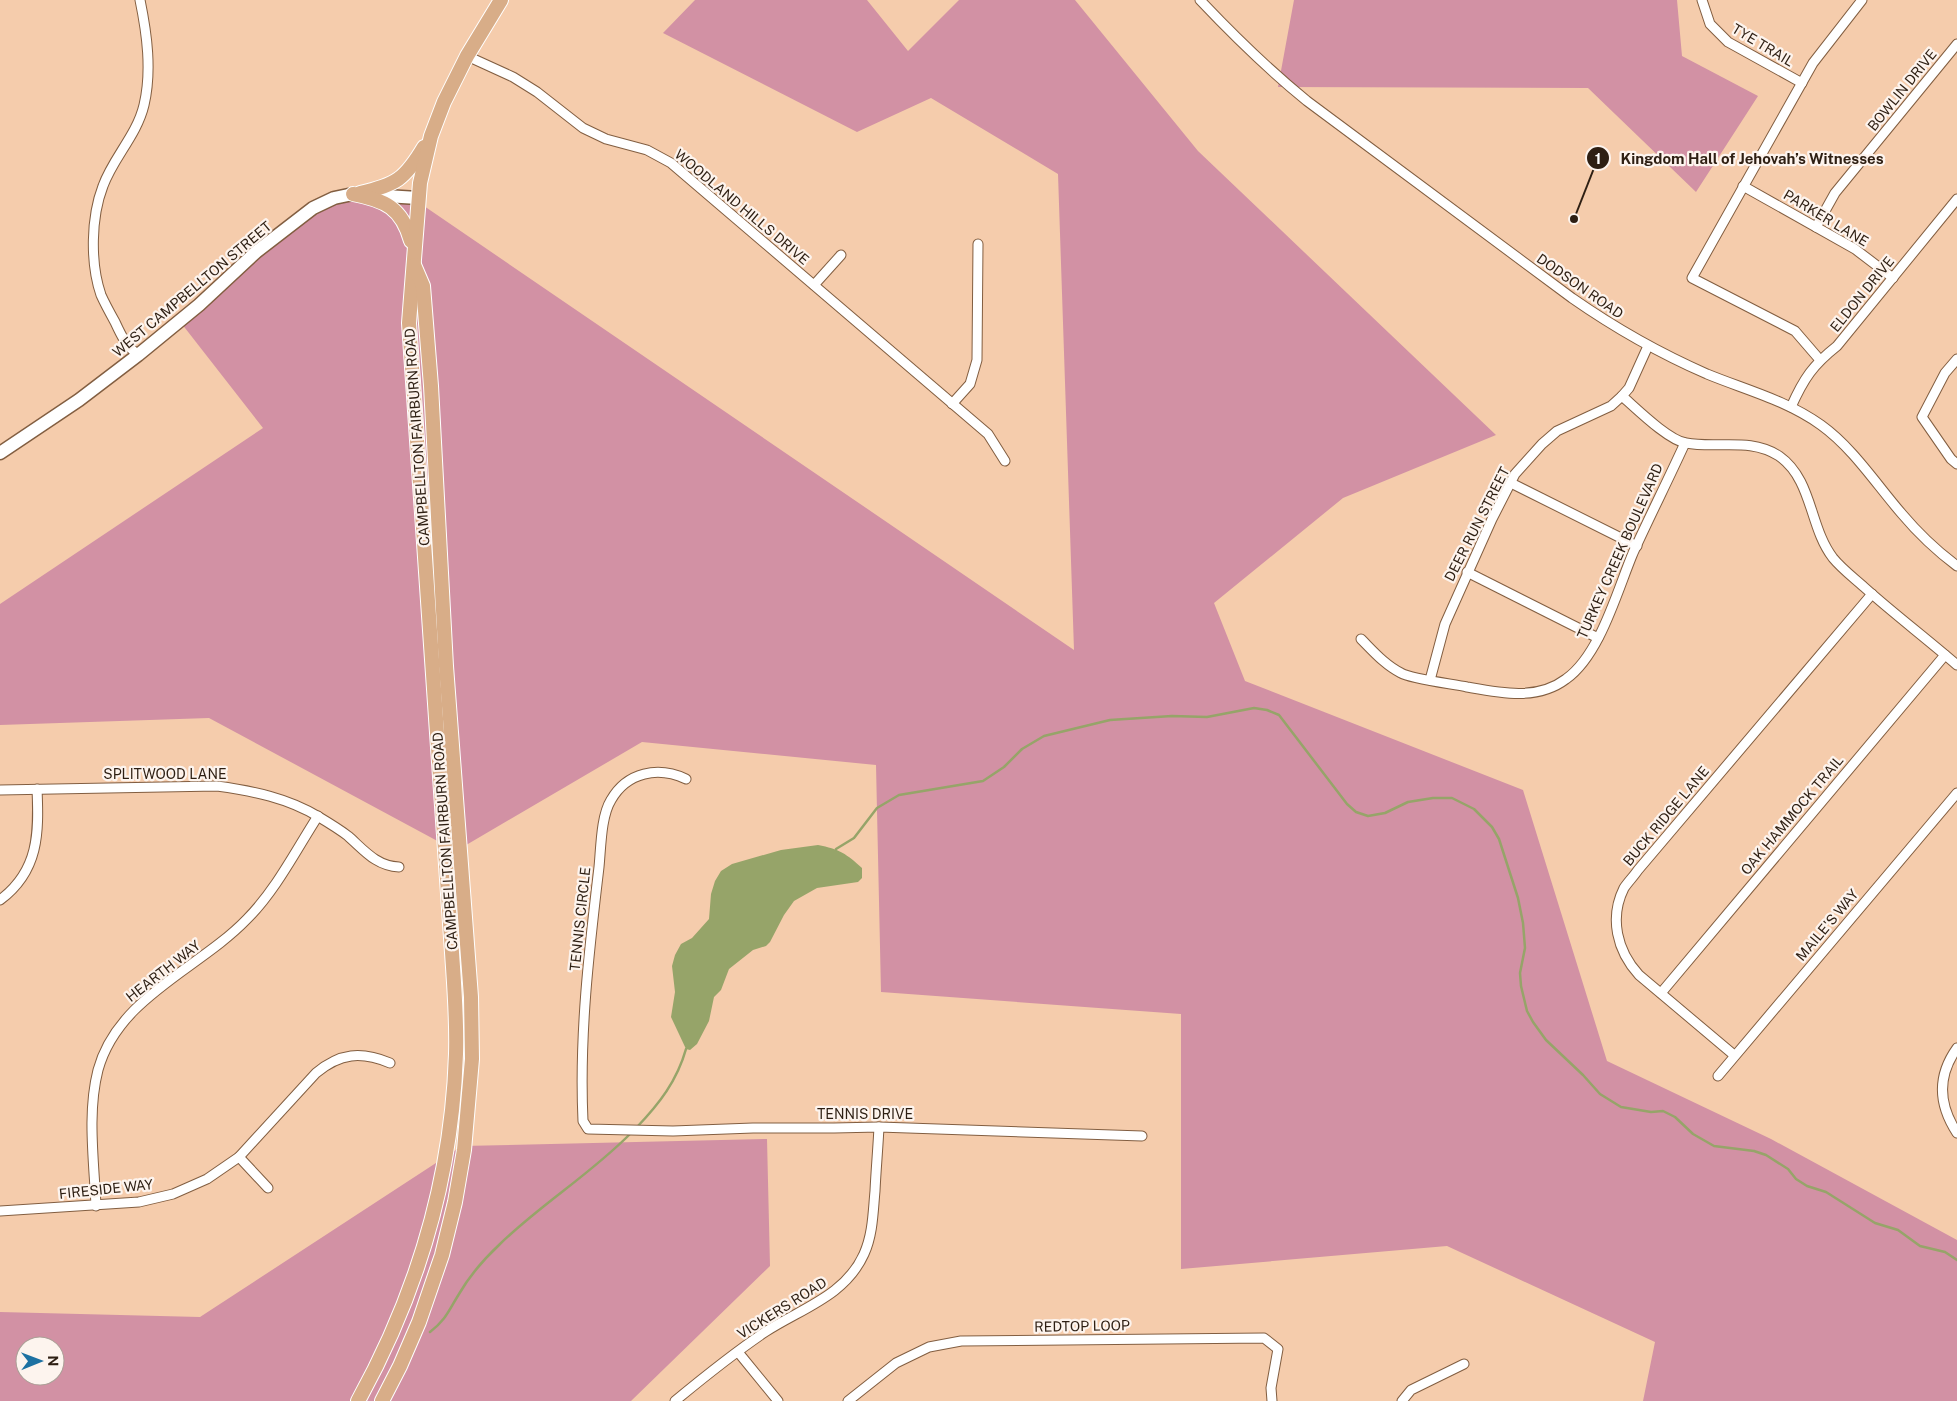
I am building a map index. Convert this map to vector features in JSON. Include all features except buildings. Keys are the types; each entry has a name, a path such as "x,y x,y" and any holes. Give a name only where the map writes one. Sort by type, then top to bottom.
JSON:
{"main road":[{"name":"CAMPBELLTON FAIRBURN ROAD","path":"358,1401 394,1330 415,1277 439,1191 449,1135 456,1055 453,967 409,323 418,198 431,136 444,102 501,0"},
{"path":"353,194 388,185 404,176 431,136"},
{"name":"WEST CAMPBELLTON STREET","path":"0,453 79,400 138,355 199,305 256,252 313,208 334,198 353,194 418,198"},
{"path":"353,194 382,202 401,215 408,227 412,242 414,264"},
{"name":"CAMPBELLTON FAIRBURN ROAD","path":"382,1401 419,1322 442,1255 455,1202 464,1150 472,1059 471,997 447,676 431,386 422,286 414,264"}],"street":[{"path":"138,355 124,342 101,295 96,273 94,234 96,210 102,187 111,167 138,123 147,88 147,49 140,0"},
{"name":"DODSON ROAD","path":"1200,0 1241,44 1307,102 1608,323 1648,346 1710,375 1791,407 1822,426 1849,449 1903,516 1939,552 1957,566"},
{"name":"TYE TRAIL","path":"1702,0 1710,24 1728,42 1802,83"},
{"path":"1820,360 1795,331 1692,278 1813,62 1862,0"},
{"name":"BOWLIN DRIVE","path":"1816,227 1835,193 1957,44"},
{"name":"WOODLAND HILLS DRIVE","path":"468,56 513,77 538,92 583,128 606,138 647,150 671,163 988,434 1006,461"},
{"name":"PARKER LANE","path":"1744,186 1855,249 1893,278"},
{"name":"ELDON DRIVE","path":"1791,407 1803,381 1820,360 1837,346 1957,199"},
{"path":"952,404 970,384 977,360 978,244"},
{"name":"WOODLAND HILLS DRIVE","path":"814,285 842,254"},
{"name":"DEER RUN STREET","path":"1430,680 1445,624 1467,572 1515,474 1536,450 1557,431 1611,406 1622,396 1629,388 1648,346"},
{"path":"1957,359 1945,373 1922,417 1951,459 1957,464"},
{"path":"1622,396 1671,437 1685,443 1747,445 1764,448 1779,456 1795,471 1805,490 1825,546 1834,560 1957,665"},
{"name":"TURKEY CREEK BOULEVARD","path":"1361,638 1384,662 1402,675 1502,694 1526,694 1545,690 1566,680 1582,664 1598,638 1637,546 1685,443"},
{"path":"1510,483 1637,546"},
{"path":"1467,572 1598,638"},
{"name":"BUCK RIDGE LANE","path":"1734,1055 1639,976 1629,965 1620,946 1616,917 1619,901 1625,886 1872,594"},
{"name":"OAK HAMMOCK TRAIL","path":"1661,993 1945,655"},
{"name":"TENNIS CIRCLE","path":"588,1129 583,1121 582,1056 593,917 606,812 617,790 627,781 638,775 650,772 663,772 675,774 686,779"},
{"name":"SPLITWOOD LANE","path":"0,790 217,786 250,791 285,801 318,816 346,835 376,862 399,867"},
{"path":"0,900 8,894 25,873 35,848 39,824 37,789"},
{"name":"MAILE'S WAY","path":"1718,1076 1957,793"},
{"name":"HEARTH WAY","path":"96,1206 93,1097 98,1068 111,1039 123,1021 140,1004 225,940 248,918 271,890 318,816"},
{"path":"1957,1048 1945,1068 1942,1092 1944,1107 1957,1133"},
{"name":"FIRESIDE WAY","path":"0,1211 139,1202 173,1194 207,1179 239,1157 316,1073 327,1065 342,1058 359,1055 375,1057 390,1063"},
{"name":"TENNIS DRIVE","path":"588,1129 672,1131 879,1127 1142,1136"},
{"name":"VICKERS ROAD","path":"675,1401 738,1352 779,1324 833,1293 854,1272 864,1253 872,1231 879,1127"},
{"path":"239,1157 268,1188"},
{"name":"REDTOP LOOP","path":"848,1401 896,1363 928,1347 961,1341 1264,1338 1278,1349 1271,1388 1272,1401"},
{"path":"738,1352 778,1401"},
{"path":"1402,1401 1411,1390 1464,1364"}],"shaded area":[{"path":"695,0 867,0 908,51 959,0 1075,0 1198,151 1496,435 1343,498 1214,603 1245,681 1523,790 1607,1061 1771,1139 1957,1240 1957,1401 1643,1401 1655,1342 1447,1246 1181,1269 1181,1014 881,992 876,765 642,742 456,851 209,718 0,725 0,604 263,428 178,319 324,207 362,197 424,206 1074,650 1058,174 931,98 857,132 663,33"},
{"path":"1294,0 1677,0 1682,56 1758,96 1696,192 1588,88 1278,87"},
{"path":"818,845 837,850 852,859 862,868 862,878 858,882 817,888 794,901 784,915 770,942 766,946 753,950 729,969 721,990 714,997 709,1021 697,1044 690,1050 686,1049 671,1017 675,992 672,966 681,944 692,938 709,919 711,894 715,881 721,871 732,864 781,850"},
{"path":"767,1139 770,1266 631,1401 0,1401 0,1312 200,1317 462,1146"}],"waterway":[{"path":"836,849 854,838 877,808 899,795 983,781 1004,767 1022,749 1044,736 1110,720 1172,716 1207,717 1254,708 1267,710 1279,715 1347,804 1356,812 1368,816 1385,813 1408,802 1433,798 1452,798 1474,809 1492,827 1499,839 1518,898 1523,923 1525,948 1520,973 1527,1011 1546,1040 1600,1094 1621,1107 1651,1112 1663,1111 1675,1117 1693,1134 1714,1146 1754,1151 1766,1155 1788,1169 1796,1179 1807,1186 1826,1192 1875,1223 1898,1230 1920,1246 1945,1252 1957,1260"},
{"path":"637,1127 653,1110 672,1082 686,1049"},
{"path":"430,1332 444,1319 468,1280 494,1250 516,1229 616,1148 631,1133"}],"place":[{"name":"Kingdom Hall of Jehovah’s Witnesses","path":"1574,219"}]}
